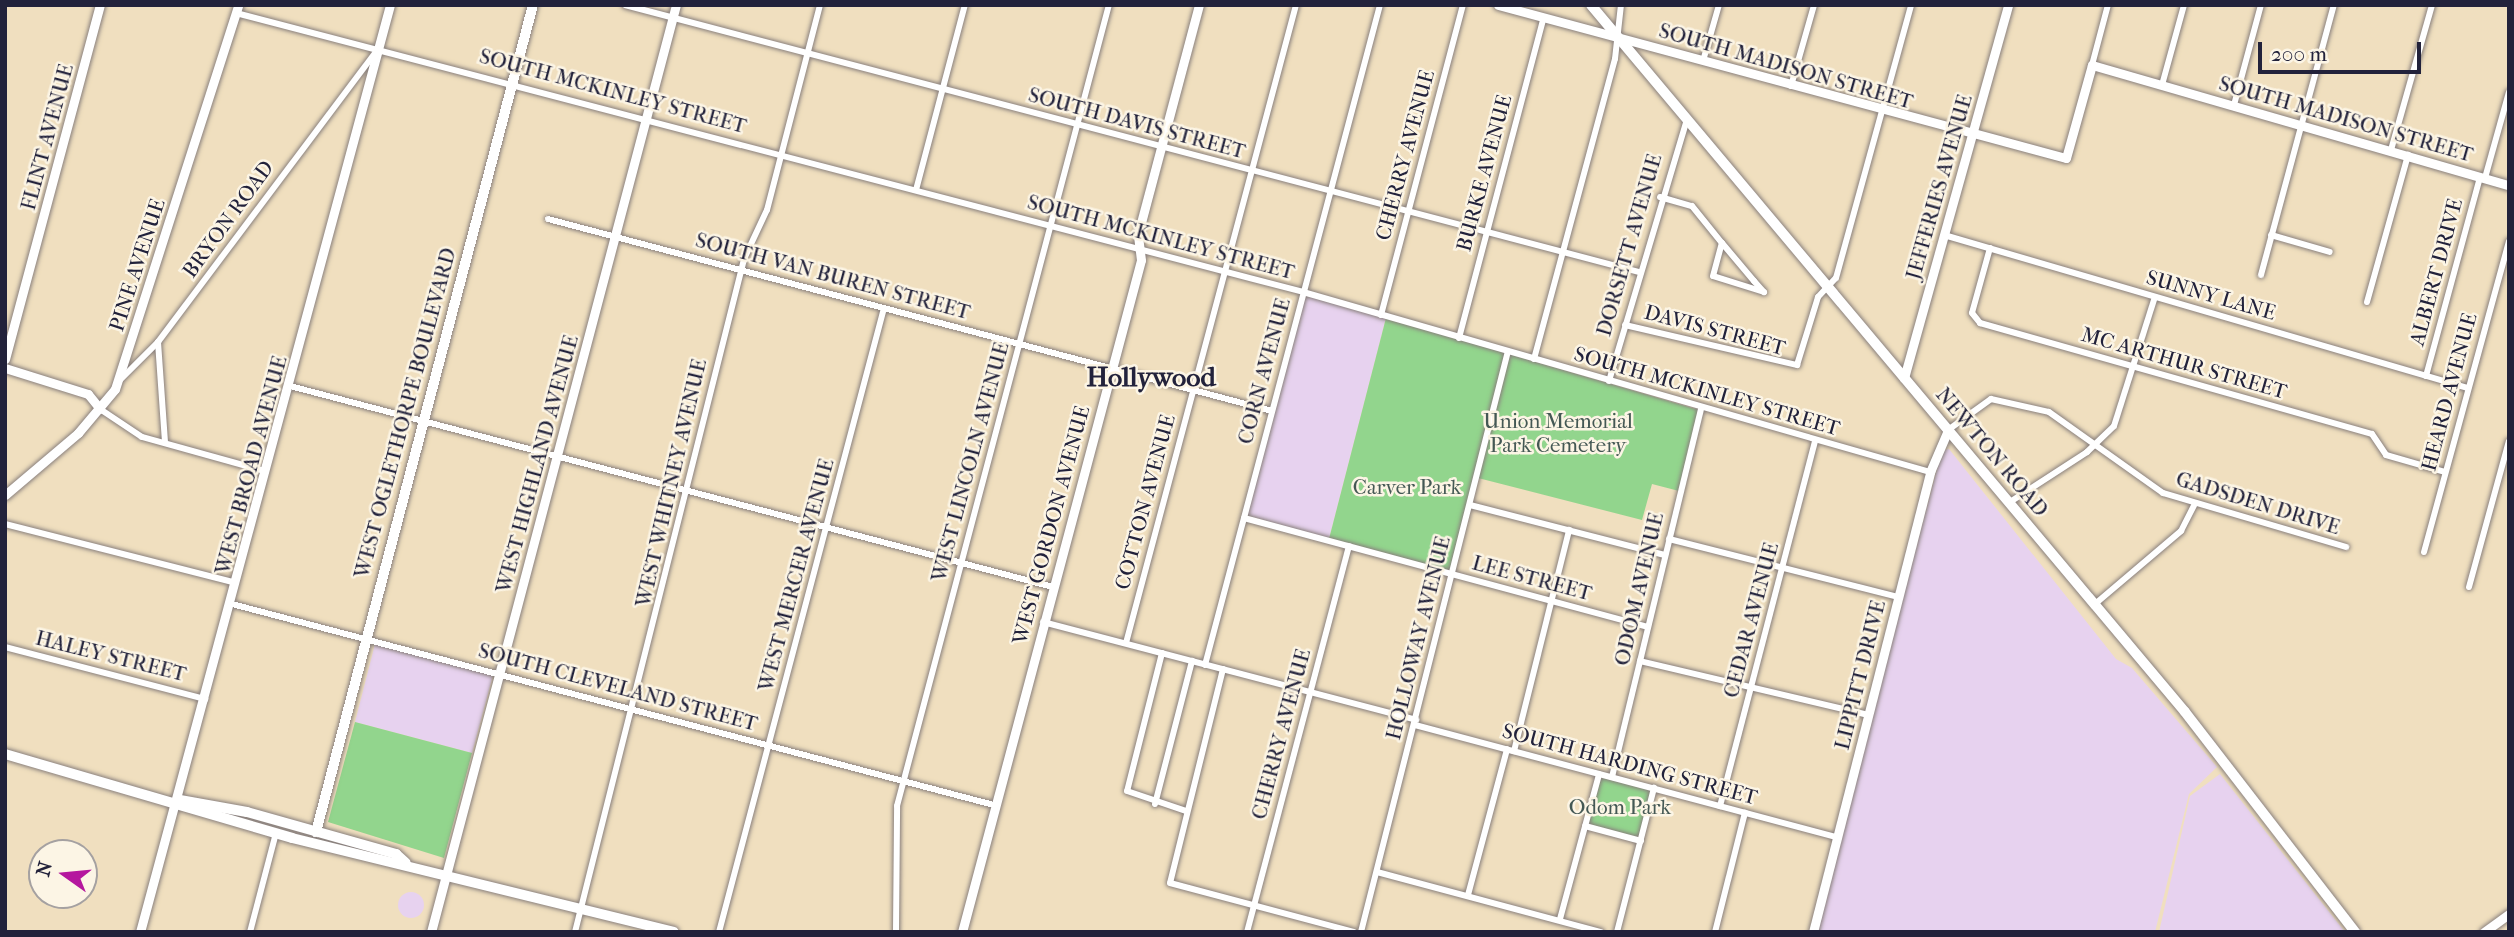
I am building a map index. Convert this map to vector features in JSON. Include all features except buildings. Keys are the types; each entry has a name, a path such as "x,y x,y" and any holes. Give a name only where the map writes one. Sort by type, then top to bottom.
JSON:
{"main road":[{"name":"WEST OGLETHORPE BOULEVARD","path":"316,832 533,5"},
{"name":"NEWTON ROAD","path":"1591,5 2095,604 2282,831 2355,932"},
{"path":"5,754 316,832 396,854 406,863"},
{"path":"180,800 276,834 447,873 674,932"},
{"path":"296,839 316,832"},
{"path":"316,832 330,847"}],"street":[{"name":"FLINT AVENUE","path":"5,359 100,5"},
{"name":"WEST BROAD AVENUE","path":"140,932 180,800 390,5"},
{"name":"SOUTH DAVIS STREET","path":"625,5 1639,272"},
{"name":"WEST HIGHLAND AVENUE","path":"431,932 676,5"},
{"name":"WEST WHITNEY AVENUE","path":"575,932 635,708 683,491 741,270 763,223 820,5"},
{"path":"916,190 965,5"},
{"name":"WEST LINCOLN AVENUE","path":"896,932 893,827 903,782 1109,5"},
{"name":"WEST GORDON AVENUE","path":"962,932 1141,260 1138,249 1199,5"},
{"name":"COTTON AVENUE","path":"1126,643 1296,5"},
{"name":"CORN AVENUE","path":"1205,665 1380,5"},
{"name":"CHERRY AVENUE","path":"1381,315 1463,5"},
{"name":"SOUTH MADISON STREET","path":"1498,5 1973,136 2066,158 2092,65 2509,185"},
{"path":"1534,359 1616,36 1621,5"},
{"path":"1703,61 1719,5"},
{"path":"1791,86 1814,5"},
{"path":"1827,288 1836,278 1911,5"},
{"name":"JEFFERIES AVENUE","path":"1904,378 2008,5"},
{"path":"2092,65 2108,5"},
{"path":"2162,85 2184,5"},
{"path":"2234,105 2261,5"},
{"path":"2261,275 2334,5"},
{"path":"2391,150 2432,5"},
{"name":"SOUTH MCKINLEY STREET","path":"237,9 379,49 513,81 1303,292 1815,442 1930,472"},
{"name":"PINE AVENUE","path":"5,495 100,409 119,380 237,9"},
{"name":"BURKE AVENUE","path":"1459,338 1544,17"},
{"name":"BRYON ROAD","path":"119,380 158,342 355,72 379,49"},
{"path":"355,72 372,73"},
{"path":"2483,178 2509,92"},
{"name":"DORSETT AVENUE","path":"1609,381 1660,197 1687,120"},
{"path":"2367,302 2408,155"},
{"name":"ALBERT DRIVE","path":"2426,376 2483,178"},
{"path":"1660,197 1692,206 1723,243 1754,281 1764,292 1713,276 1723,243"},
{"name":"SOUTH VAN BUREN STREET","path":"548,219 1272,411"},
{"name":"SUNNY LANE","path":"1944,235 2468,388"},
{"path":"2271,235 2330,252"},
{"name":"HEARD AVENUE","path":"2424,552 2509,241"},
{"name":"MC ARTHUR STREET","path":"1990,248 1974,319 2372,434 2386,455 2445,472"},
{"name":"DAVIS STREET","path":"1625,325 1797,365 1827,288"},
{"path":"2010,502 2096,445 2121,416 2155,297"},
{"name":"WEST MERCER AVENUE","path":"719,932 884,308"},
{"path":"158,342 165,443"},
{"name":"HOLLOWAY AVENUE","path":"1361,932 1508,351"},
{"path":"5,368 88,394 100,409 122,428 165,443 267,471"},
{"path":"290,386 1053,587"},
{"name":"GADSDEN DRIVE","path":"1948,430 1972,407 1995,398 2064,418 2136,478 2194,505 2346,547"},
{"name":"ODOM AVENUE","path":"1612,777 1701,408"},
{"name":"LIPPITT DRIVE","path":"1813,932 1930,472 1948,430"},
{"path":"2469,587 2509,441"},
{"name":"CEDAR AVENUE","path":"1720,806 1815,442"},
{"path":"1470,505 1665,555"},
{"path":"2095,604 2181,531 2194,505"},
{"name":"LEE STREET","path":"1244,518 1648,627"},
{"path":"5,524 238,583"},
{"path":"1468,895 1552,602 1569,530"},
{"path":"1669,539 1898,597"},
{"name":"CHERRY AVENUE","path":"1247,932 1349,546"},
{"name":"SOUTH CLEVELAND STREET","path":"232,604 635,708 994,805"},
{"name":"SOUTH HARDING STREET","path":"1043,622 1837,837"},
{"name":"HALEY STREET","path":"5,647 207,699"},
{"path":"1162,653 1126,786 1132,795 1186,811"},
{"path":"1156,804 1192,661"},
{"path":"1640,661 1868,715"},
{"path":"1223,669 1168,875 1177,886 1354,932"},
{"path":"1560,919 1599,774"},
{"path":"1617,932 1654,788"},
{"path":"1715,932 1745,813"},
{"path":"1585,826 1641,841"},
{"path":"250,932 276,834"},
{"path":"1377,872 1601,932"},
{"path":"2484,932 2509,914"}],"shaded area":[{"path":"1305,295 1386,318 1329,539 1246,515"},
{"path":"1949,449 2116,659 2132,668 2217,767 2189,794 2155,932 1813,932 1942,451"},
{"path":"375,644 493,675 472,753 355,722"},
{"path":"2220,774 2345,932 2159,932 2190,796"},
{"path":"411,892 421,895 424,905 421,915 411,918 401,915 398,905 401,895"}],"green space":[{"name":"Carver Park","path":"1386,318 1506,353 1451,572 1329,539"},
{"name":"Union Memorial Park Cemetery","path":"1509,354 1699,410 1679,491 1652,484 1642,520 1478,478"},
{"path":"355,722 472,753 444,858 328,822"},
{"name":"Odom Park","path":"1600,775 1653,789 1640,840 1586,826"}],"district":[{"name":"Hollywood","path":"1151,377"}]}
